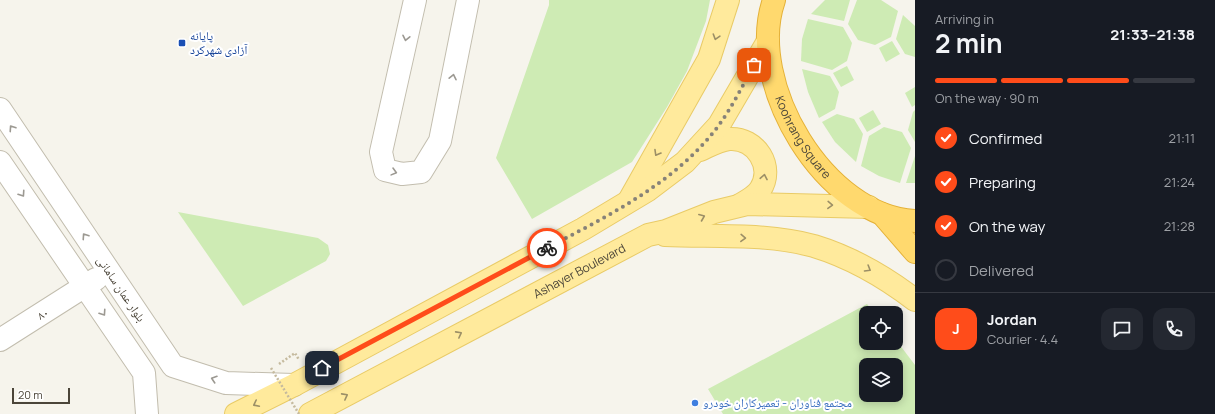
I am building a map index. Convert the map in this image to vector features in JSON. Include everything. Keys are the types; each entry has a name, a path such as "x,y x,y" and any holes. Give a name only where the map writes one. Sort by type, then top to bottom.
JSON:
{"highway":[{"name":"Koohrang Square","path":"771,3 768,41 771,67 780,98 800,139 831,179 852,196 875,210 915,221"},
{"path":"875,210 915,252"}],"main road":[{"path":"629,202 709,59 728,0"},
{"path":"236,414 294,385 583,229 648,190 693,154 719,125 768,41"},
{"path":"693,154 727,139 738,139 749,143 757,150 763,159 766,170 764,181 760,190 752,198 740,205"},
{"name":"Ashayer Boulevard","path":"310,414 648,235 666,231 714,212 740,205 757,203 875,210"},
{"path":"648,235 767,238 813,246 864,266 915,300"}],"street":[{"path":"415,0 381,152 385,170 402,174 421,172 440,142 468,0"},
{"name":"بلوار عمان سامانی","path":"0,109 173,366 226,383 294,385"},
{"path":"0,162 144,373 147,414"},
{"name":"۸۰","path":"0,340 85,287 108,269"}],"path":[{"path":"295,354 271,368 300,414"}],"green space":[{"path":"549,0 710,0 706,21 687,71 667,107 632,162 532,219 496,158 549,5"},
{"path":"825,0 850,0 844,21 811,14"},
{"path":"857,0 881,0 898,11 891,37 875,45 858,40 848,24"},
{"path":"903,15 915,26 915,57 905,54 896,39"},
{"path":"808,19 843,27 852,43 847,61 832,70 801,61 802,39"},
{"path":"892,41 900,54 886,62 879,48"},
{"path":"847,66 854,80 841,87 833,73"},
{"path":"802,69 830,76 839,92 835,109 819,118 808,92"},
{"path":"915,87 915,105 912,107 905,93"},
{"path":"873,110 881,124 867,132 859,118"},
{"path":"915,110 915,142 908,130 913,112"},
{"path":"837,114 854,119 863,134 856,162 835,142 822,122"},
{"path":"884,127 902,132 911,148 900,183 879,176 861,166 869,136"},
{"path":"915,156 915,183 906,183"},
{"path":"178,212 318,238 328,245 330,254 326,261 243,306"},
{"path":"859,308 859,350 903,349 915,365 915,414 723,414 708,389"}],"way so far":[{"path":"547,248 583,229 648,190 685,162 719,125 754,65"}],"place":[{"name":"پایانه آزادی شهرکرد","path":"182,43"},
{"name":"مجتمع فناوران - تعمیرکاران خودرو","path":"695,403"}],"route":[{"path":"322,368 547,248"}]}
